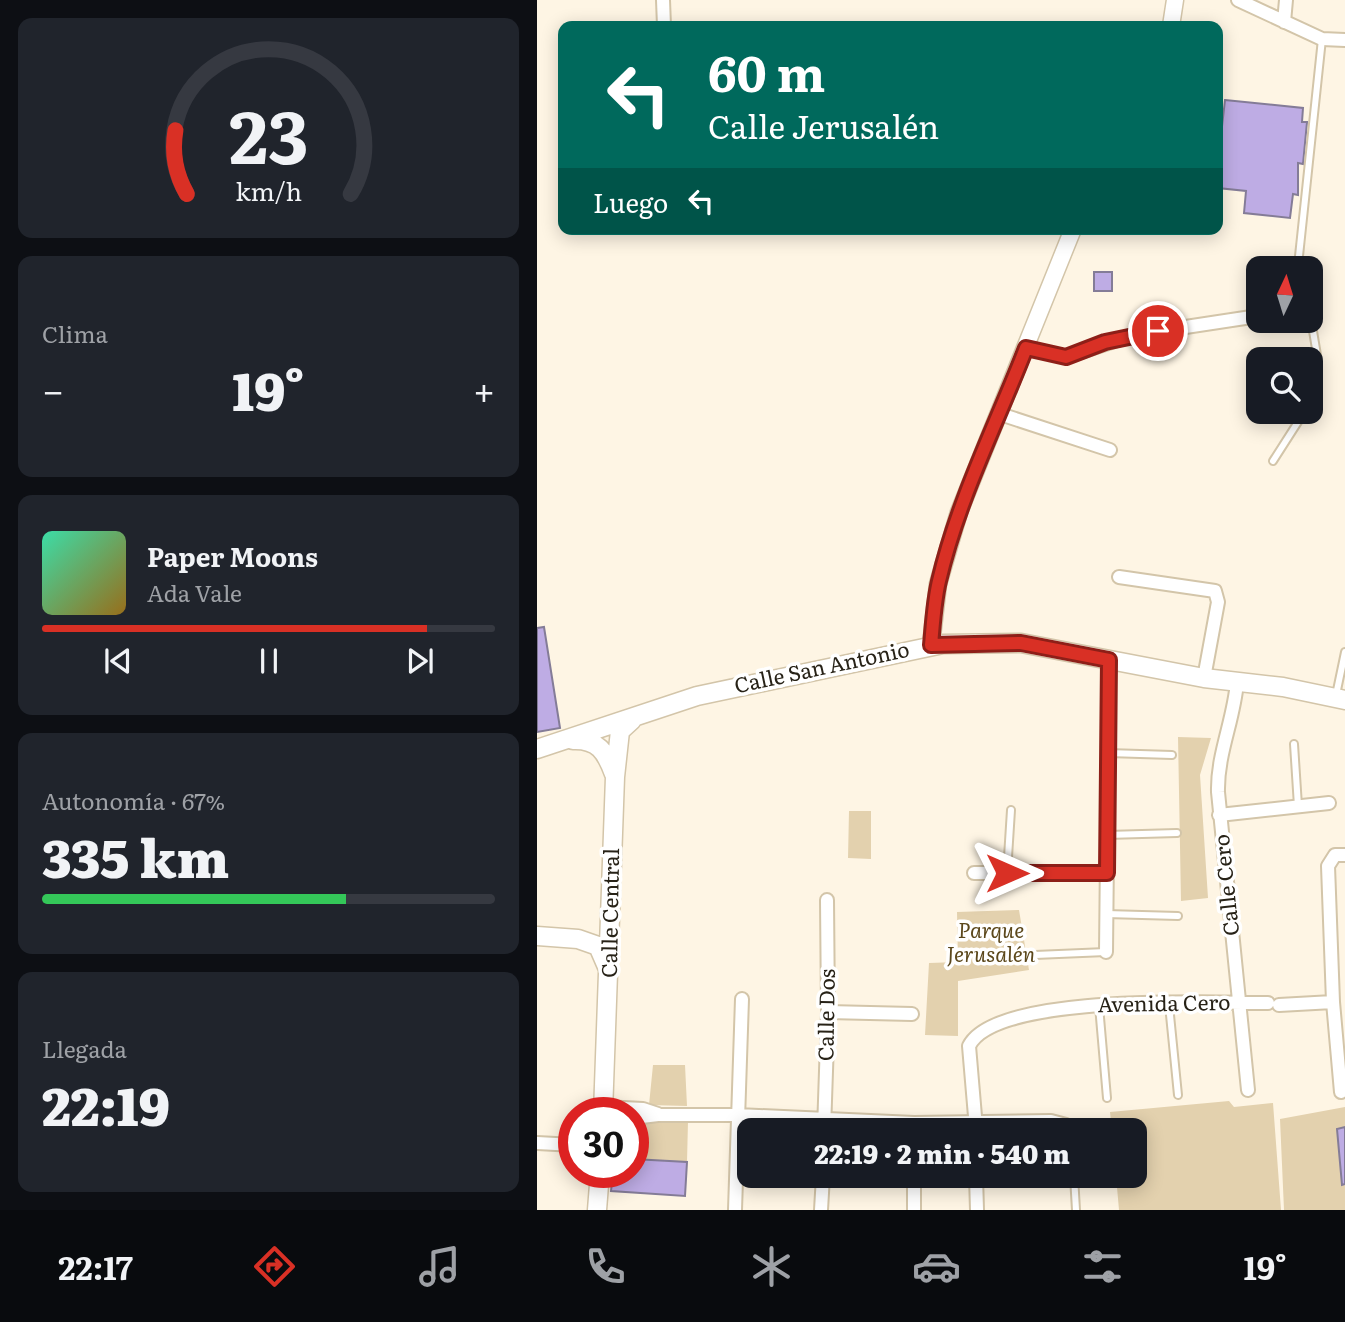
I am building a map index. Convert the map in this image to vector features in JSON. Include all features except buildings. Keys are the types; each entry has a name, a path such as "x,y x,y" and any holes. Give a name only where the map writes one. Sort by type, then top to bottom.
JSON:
{"main road":[{"name":"Calle San Antonio","path":"537,749 697,696 931,645 1021,643 1204,678 1340,699"},
{"name":"Calle Central","path":"604,1097 615,777 620,731 633,718"},
{"path":"566,741 587,741 600,747 615,777"},
{"path":"545,935 600,929 611,911"},
{"path":"545,935 598,946 605,955 610,976"},
{"path":"597,1210 598,1188"}],"street":[{"path":"663,0 664,21"},
{"path":"1172,21 1175,0"},
{"path":"1238,0 1322,39 1345,40"},
{"path":"1284,22 1286,0"},
{"path":"931,645 938,584 959,512 1071,235"},
{"path":"1026,348 1066,357 1133,335 1246,318"},
{"path":"1000,414 1110,450"},
{"path":"1119,577 1215,591 1218,601 1204,678"},
{"path":"1106,952 1109,660"},
{"name":"Calle Cero","path":"1237,682 1232,723 1218,766 1219,815 1248,1090"},
{"path":"1219,815 1329,803"},
{"path":"1341,1093 1342,1078 1333,1002 1331,859 1345,855"},
{"path":"974,873 1107,873"},
{"name":"Calle Dos","path":"825,1118 827,900"},
{"path":"735,1210 742,999"},
{"name":"Avenida Cero","path":"975,1118 968,1053 971,1041 994,1026 1060,1008 1098,1004 1333,1002"},
{"path":"828,1012 912,1014"},
{"path":"649,1111 658,1115"},
{"path":"649,1116 738,1115 767,1118"},
{"path":"537,1143 558,1144"},
{"path":"821,1210 822,1188"},
{"path":"914,1188 914,1210"},
{"path":"976,1188 977,1210"}],"lane":[{"path":"1299,256 1322,39"},
{"path":"1273,461 1297,424"},
{"path":"1340,699 1345,652"},
{"path":"1294,744 1298,806"},
{"path":"1108,754 1172,755"},
{"path":"1007,873 1011,810"},
{"path":"1107,835 1177,833"},
{"path":"1106,914 1178,916"},
{"path":"1035,955 1106,952"},
{"path":"1098,1004 1107,1098"},
{"path":"1169,1005 1177,1095"},
{"path":"1075,1188 1076,1210"}],"green space":[{"path":"1178,737 1211,738 1200,775 1208,898 1181,901"},
{"path":"849,811 871,811 871,859 848,858"},
{"name":"Parque Jerusalén","path":"1019,910 1029,970 958,981 958,1036 925,1035 929,963 958,962 957,912"},
{"path":"653,1065 685,1065 687,1106 649,1105"},
{"path":"1229,1101 1234,1107 1273,1103 1281,1210 1119,1210 1117,1188 1147,1188 1147,1118 1111,1118 1110,1112"},
{"path":"1345,1107 1345,1210 1284,1210 1280,1119"},
{"path":"649,1120 688,1121 687,1162 649,1160"}],"route":[{"path":"1007,873 1107,873 1109,660 1021,643 931,645 938,584 946,552 959,512 1026,348 1066,357 1105,342 1158,331"}]}
